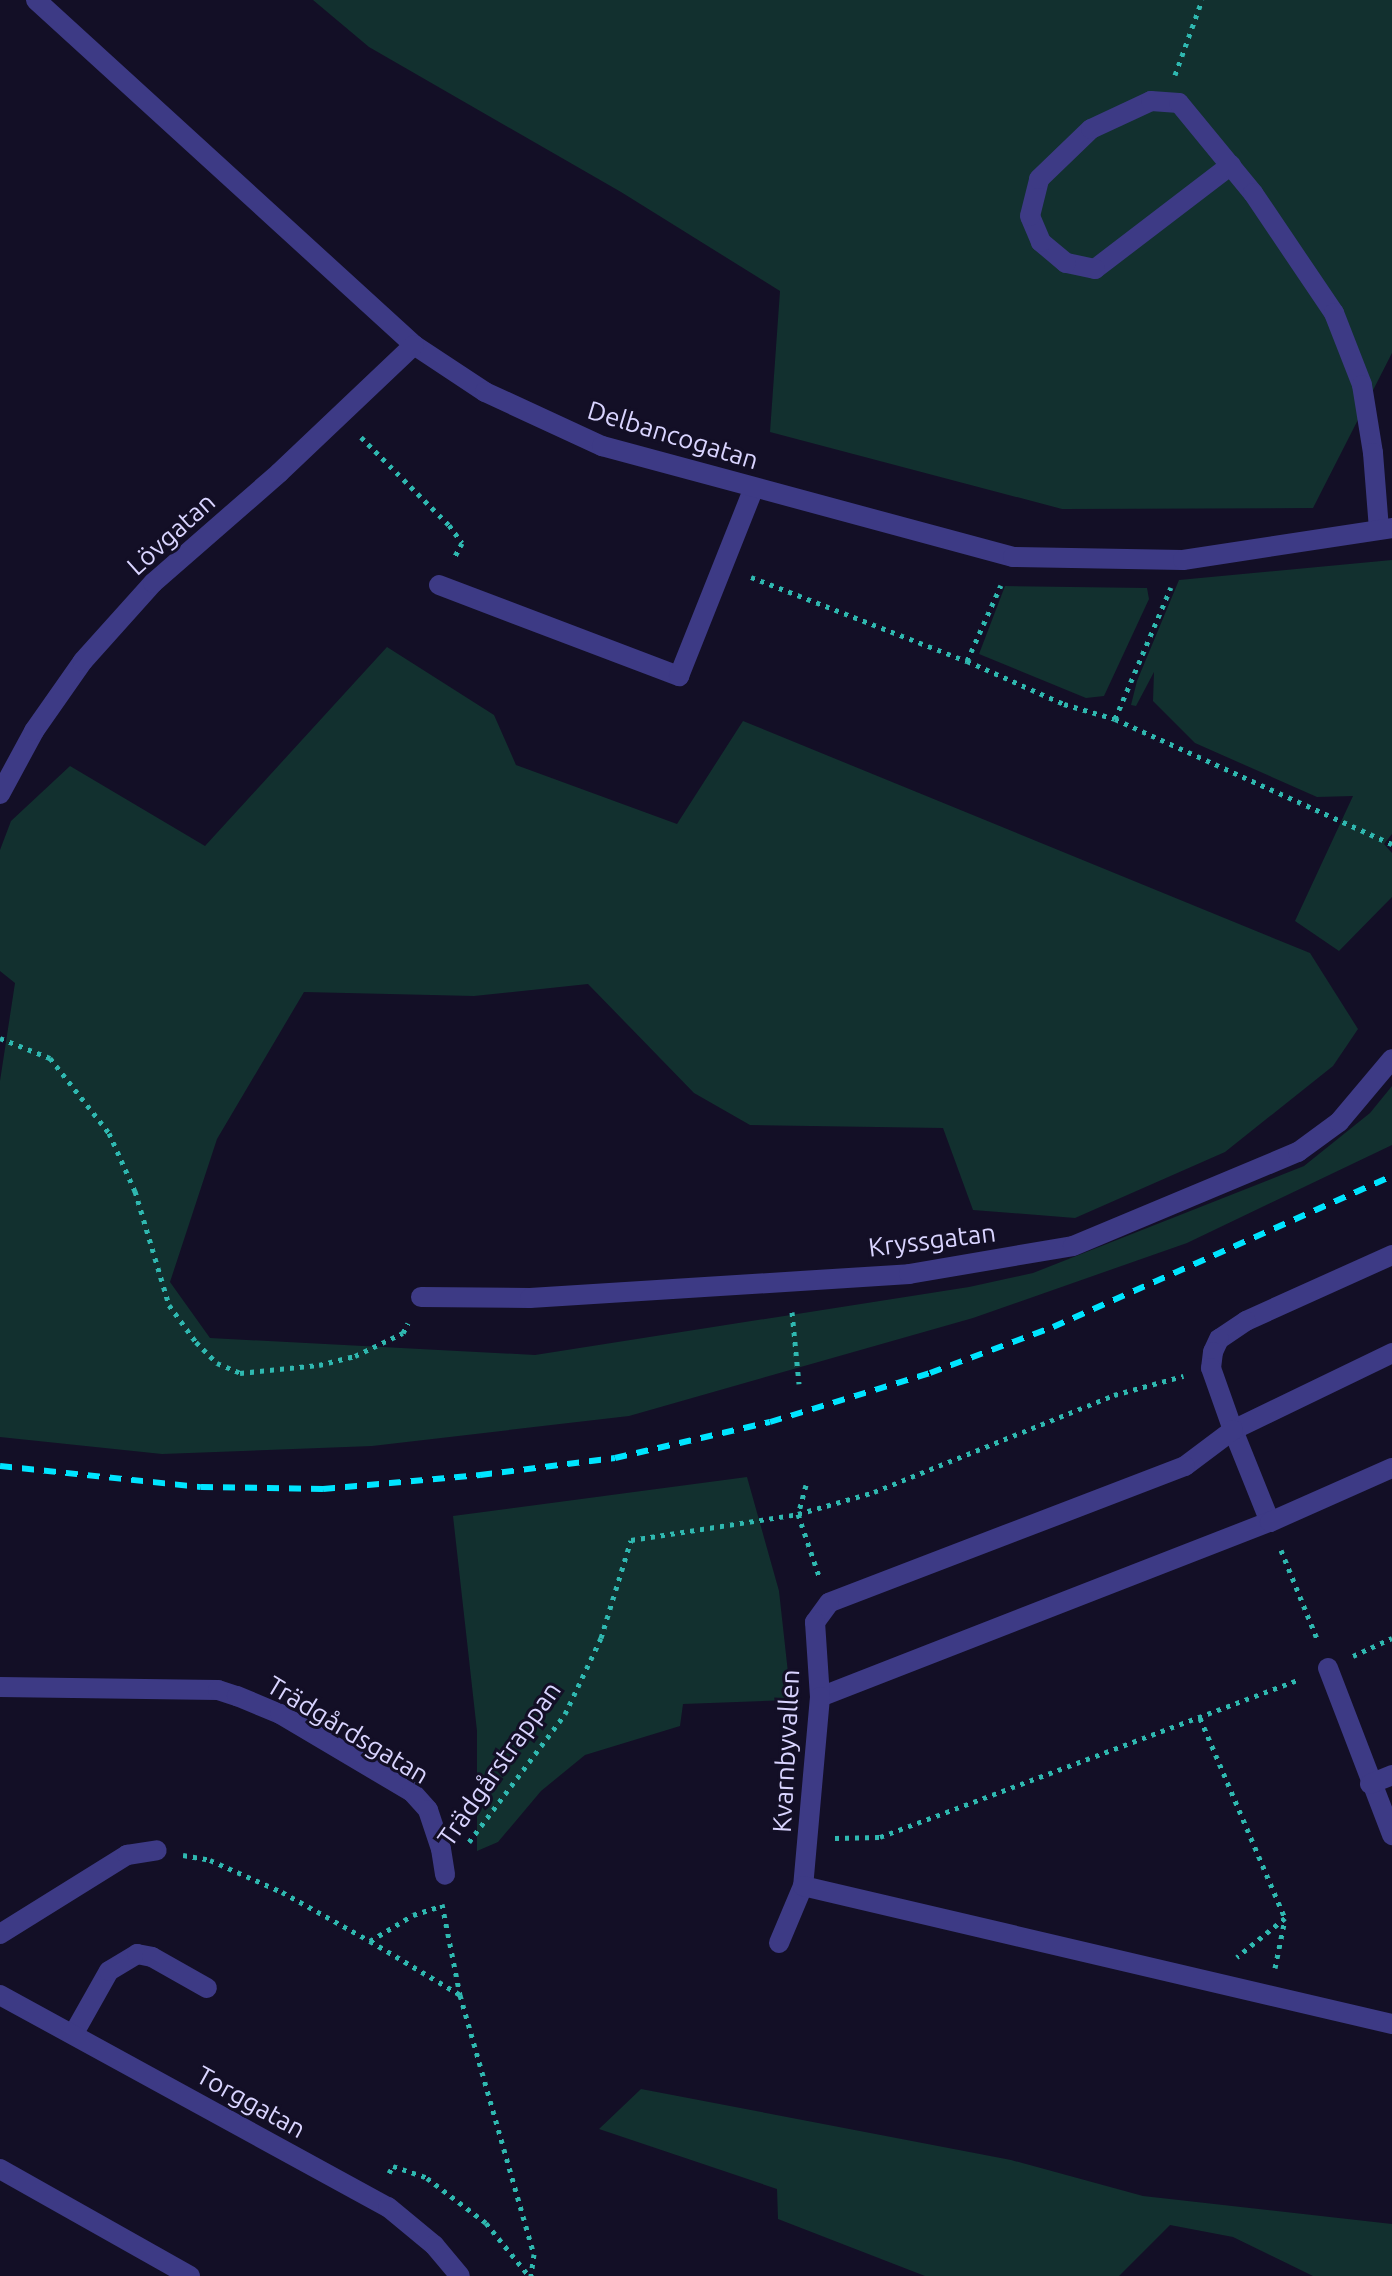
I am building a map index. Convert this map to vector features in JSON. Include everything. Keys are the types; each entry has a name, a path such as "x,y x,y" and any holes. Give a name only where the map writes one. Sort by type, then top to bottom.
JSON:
{"street":[{"name":"Delbancogatan","path":"36,0 414,345 485,392 602,446 754,488 790,494 1013,557 1183,560 1385,528"},
{"path":"1231,165 1095,269 1066,263 1041,242 1030,216 1039,179 1091,129 1151,101 1179,103 1231,165 1253,193 1334,313 1362,385 1385,528"},
{"name":"Lövgatan","path":"0,794 34,731 83,661 153,583 340,416 414,345"},
{"path":"439,585 679,676 754,488"},
{"name":"Kryssgatan","path":"421,1297 530,1298 788,1279 909,1274 1073,1246 1298,1152 1339,1122 1392,1059"},
{"path":"1270,1522 1211,1368 1213,1352 1225,1333 1392,1255"},
{"path":"829,1603 1185,1466 1233,1430 1392,1353"},
{"path":"820,1697 1270,1522 1392,1468"},
{"name":"Kvarnbyvallen","path":"779,1943 803,1886 820,1697 815,1622 829,1603"},
{"path":"1328,1668 1392,1835"},
{"name":"Trädgårdsgatan","path":"0,1687 218,1690 280,1714 412,1792 428,1810 441,1849 445,1875"},
{"path":"1370,1784 1392,1775"},
{"path":"0,1934 127,1855 157,1850"},
{"path":"803,1886 1392,2024"},
{"path":"74,2033 109,1971 137,1954 152,1957 207,1988"},
{"name":"Torggatan","path":"0,1995 388,2207 434,2245 460,2276"},
{"path":"0,2169 190,2276"}],"path":[{"path":"1165,102 1202,0"},
{"path":"340,416 449,525 462,543 439,585"},
{"path":"967,661 1013,557"},
{"path":"1115,719 1183,560"},
{"path":"721,566 967,661 1064,704 1115,719 1392,844"},
{"path":"0,1038 50,1058 109,1133 135,1191 169,1305 196,1342 217,1363 240,1373 319,1365 355,1356 403,1333 421,1297"},
{"path":"788,1279 799,1384"},
{"path":"798,1514 874,1492 1114,1395 1211,1368"},
{"path":"806,1485 798,1514 829,1603"},
{"name":"Trädgårstrappan","path":"445,1875 565,1714 601,1638 631,1540 798,1514"},
{"path":"1270,1522 1328,1668"},
{"path":"809,1838 880,1837 1200,1718 1328,1668 1392,1638"},
{"path":"1200,1718 1285,1918 1270,1996"},
{"path":"157,1850 210,1860 282,1892 460,1995"},
{"path":"445,1875 442,1905 460,1995 534,2254 530,2276"},
{"path":"370,1941 413,1915 442,1905"},
{"path":"1207,1981 1285,1918"},
{"path":"393,2166 427,2178 486,2223 530,2276"}],"green space":[{"path":"313,0 1392,0 1392,353 1313,508 1062,509 770,432 780,291 621,192 369,47"},
{"path":"1392,560 1392,834 1384,844 1392,853 1392,897 1339,951 1295,921 1353,796 1317,797 1195,743 1153,701 1154,672 1136,706 1131,705 1137,681 1179,580"},
{"path":"1005,586 1147,588 1149,599 1104,696 1086,698 979,654"},
{"path":"387,647 494,715 516,765 677,824 743,721 1310,953 1358,1029 1333,1066 1225,1152 1075,1218 973,1210 943,1128 750,1125 694,1093 588,984 474,996 304,992 217,1139 170,1282 210,1338 535,1355 969,1287 1033,1273 1304,1166 1370,1113 1392,1086 1392,1145 1187,1243 973,1318 629,1416 372,1446 162,1454 0,1437 0,1081 15,983 0,971 0,850 11,821 70,766 205,846"},
{"path":"747,1477 779,1591 791,1700 683,1704 680,1726 585,1755 541,1791 498,1842 477,1851 477,1731 453,1516"},
{"path":"641,2089 1011,2160 1143,2196 1392,2224 1392,2276 1313,2276 1233,2237 1170,2225 1119,2276 925,2276 778,2219 777,2189 599,2129"}],"railway":[{"path":"0,1466 201,1487 323,1489 480,1475 615,1458 770,1422 930,1373 1053,1327 1392,1176"}]}
